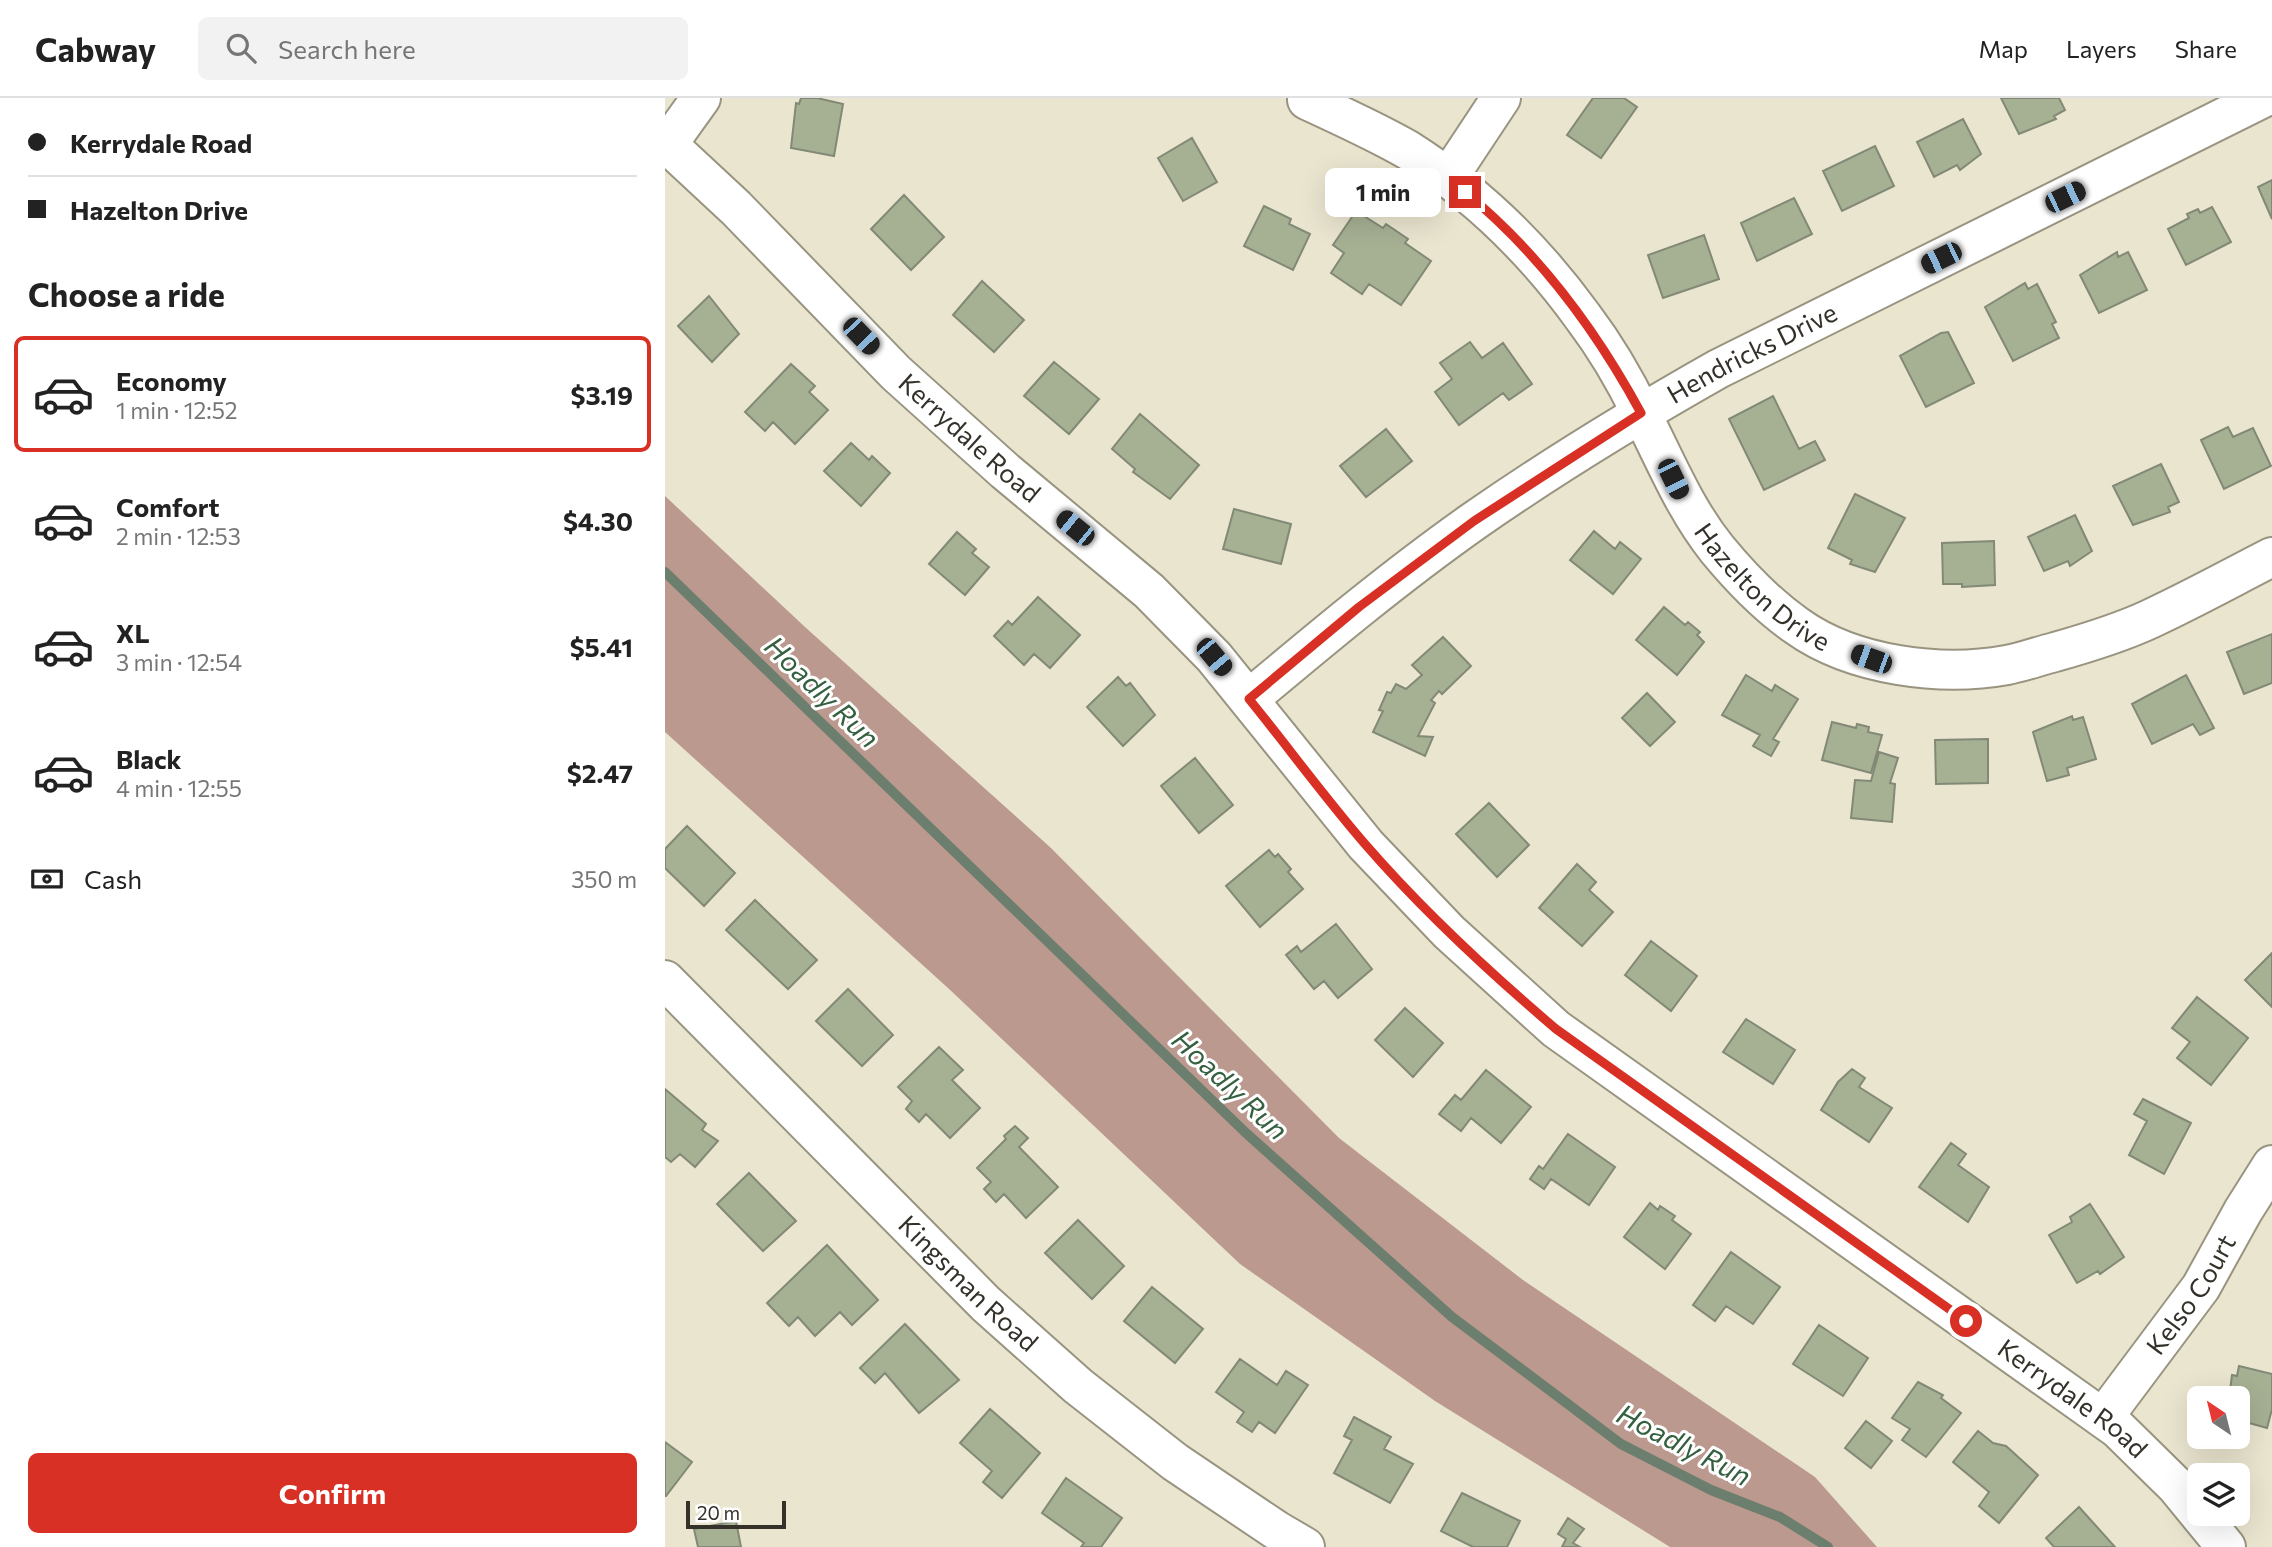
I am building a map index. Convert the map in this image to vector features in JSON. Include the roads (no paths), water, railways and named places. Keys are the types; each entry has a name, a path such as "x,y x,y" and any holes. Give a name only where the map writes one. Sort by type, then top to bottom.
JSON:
{"street":[{"path":"666,143 701,98"},
{"path":"1448,178 1501,98"},
{"name":"Hendricks Drive","path":"1249,699 1359,607 1474,521 1641,413 1718,369 2263,98"},
{"name":"Hazelton Drive","path":"1307,100 1359,123 1448,178 1498,219 1547,270 1584,318 1641,413 1684,501 1716,548 1754,591 1798,627 1825,642 1871,659 1910,667 1959,670 2008,665 2075,646 2147,620 2272,557"},
{"name":"Kerrydale Road","path":"666,143 736,208 896,373 1005,471 1149,591 1214,657 1366,845 1449,932 1556,1029 2119,1429 2176,1486 2226,1547"},
{"name":"Kingsman Road","path":"665,980 986,1304 1078,1386 1175,1462 1305,1547"},
{"name":"Kelso Court","path":"2103,1418 2201,1287 2272,1165"}],"waterway":[{"name":"Hoadly Run","path":"665,572 1246,1133 1452,1317 1621,1444 1711,1490 1780,1517 1828,1547"}]}
